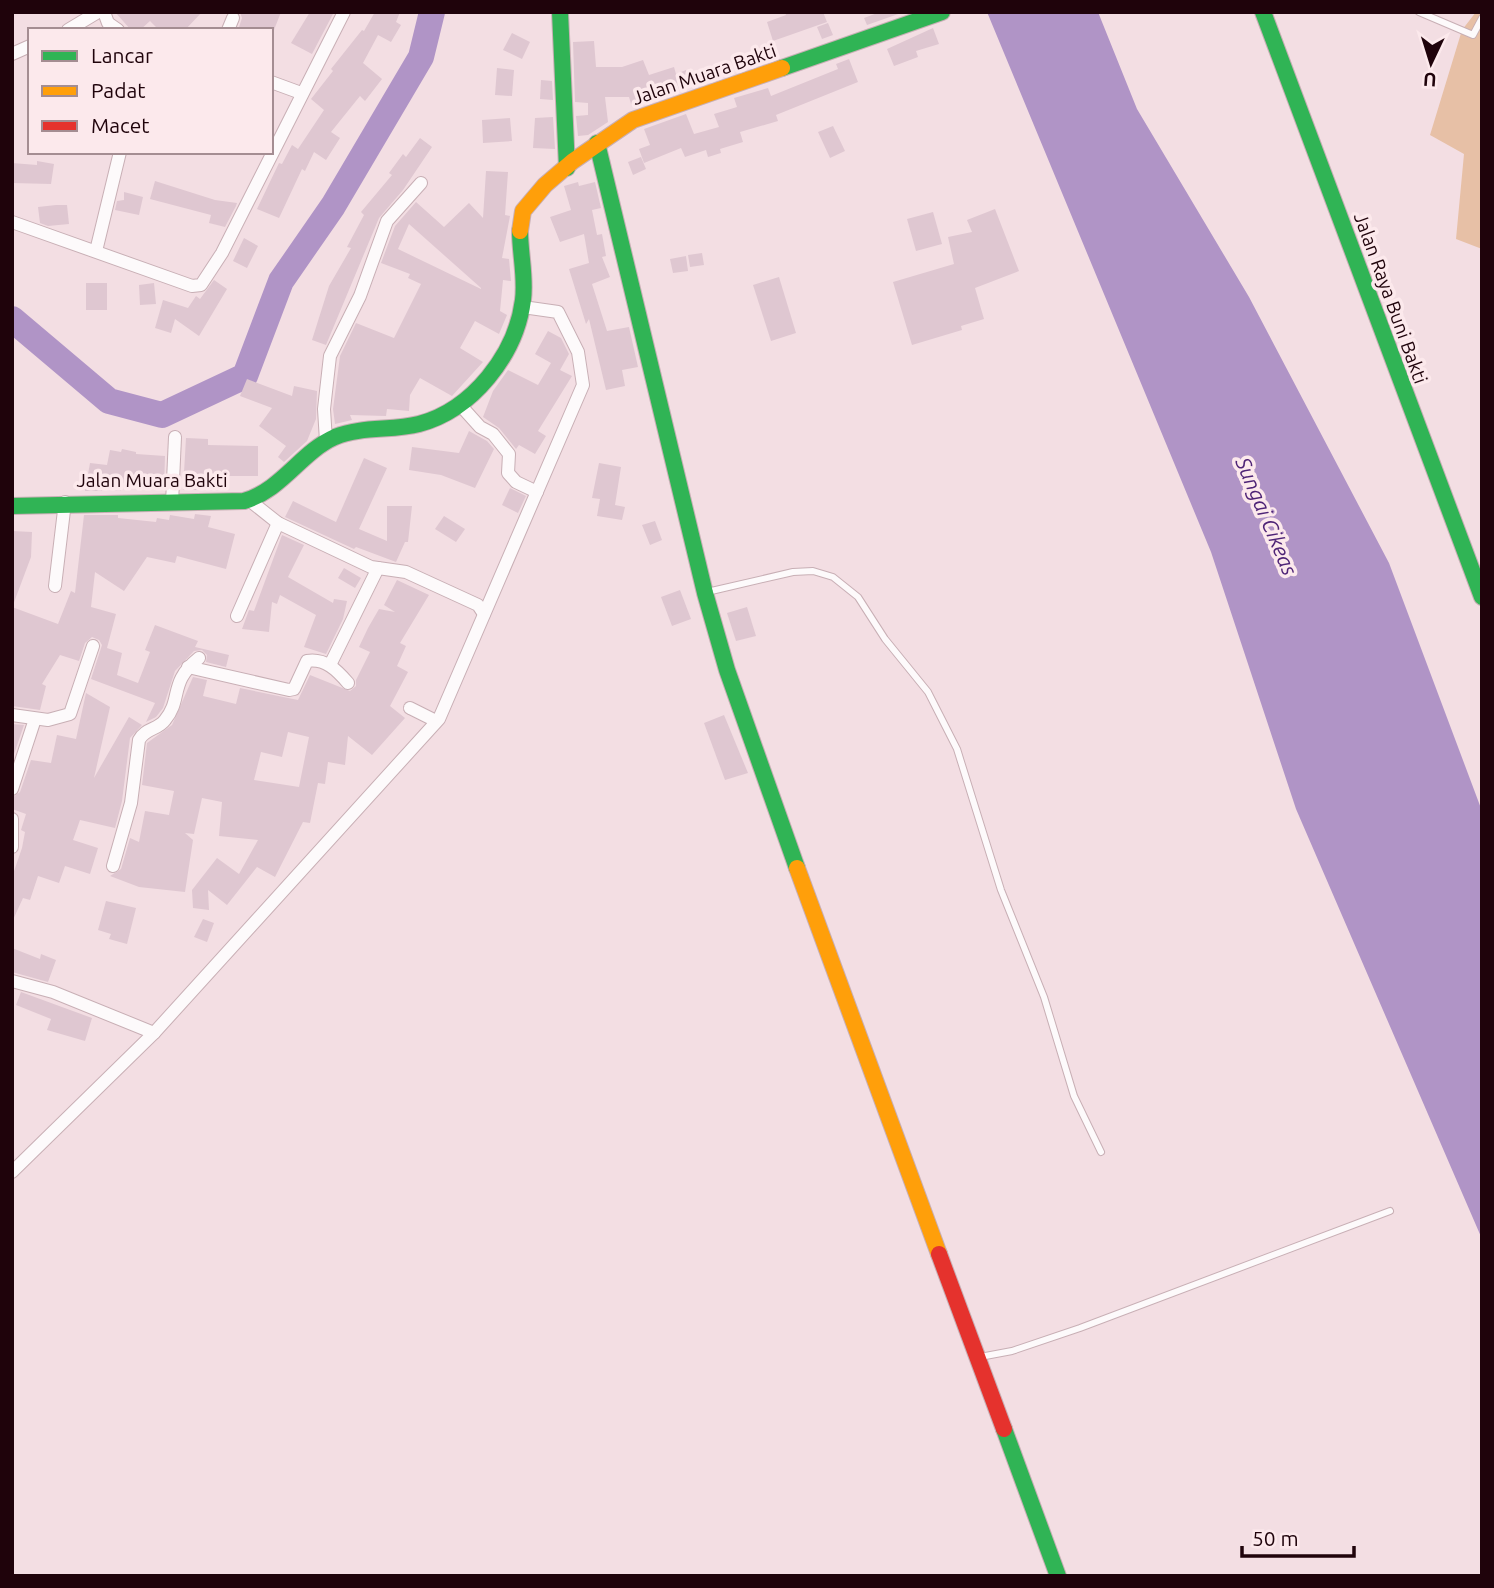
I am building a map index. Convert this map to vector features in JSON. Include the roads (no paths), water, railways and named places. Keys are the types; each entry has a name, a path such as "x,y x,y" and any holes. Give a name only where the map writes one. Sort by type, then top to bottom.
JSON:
{"main road":[{"path":"561,12 567,169"},
{"name":"Jalan Muara Bakti","path":"12,506 65,502 172,503 249,500 300,467 326,441 360,431 417,425 445,417 462,408 491,373 523,307 523,211 551,181 597,143 633,120 880,36 942,12"},
{"name":"Jalan Raya Buni Bakti","path":"1263,12 1482,597"},
{"path":"597,143 705,593 727,670 975,1358 1058,1576"}],"street":[{"path":"72,28 101,12 115,28"},
{"path":"273,150 344,12"},
{"path":"12,54 28,47"},
{"path":"273,83 301,93"},
{"path":"96,251 120,154"},
{"path":"12,222 192,286 201,285 222,253 271,154"},
{"path":"326,441 324,410 330,356 360,296 387,221 421,183"},
{"path":"12,1172 155,1033 436,721 480,631 484,614 583,385 578,352 558,312 523,307"},
{"path":"462,408 480,427 493,434 509,454 508,473 516,482 537,492"},
{"path":"172,503 176,436"},
{"path":"249,500 278,523 378,568 406,572 478,605 484,614"},
{"path":"55,586 65,502"},
{"path":"237,617 278,523"},
{"path":"330,665 378,568"},
{"path":"12,715 36,719 66,718 73,712 93,646"},
{"path":"113,866 131,803 139,740 144,732 163,724 169,715 178,682 188,667 199,658"},
{"path":"188,667 289,690 296,685 307,661 330,665 348,683"},
{"path":"410,708 436,721"},
{"path":"12,789 36,719"},
{"path":"12,819 12,847"},
{"path":"12,981 53,992 155,1033"}],"lane":[{"path":"1419,12 1473,35 1482,18"},
{"path":"705,593 793,572 813,571 833,577 858,597 885,639 928,692 963,767 1004,899 1044,997 1074,1096 1101,1152"},
{"path":"975,1358 1012,1351 1080,1328 1390,1210"}],"water":[{"name":"Sungai Cikeas","path":"987,12 1098,12 1137,109 1249,297 1389,563 1482,811 1482,1239 1296,809 1211,552"}],"waterway":[{"path":"12,319 109,401 162,415 245,376 281,281 333,206 421,57 432,12"}]}
